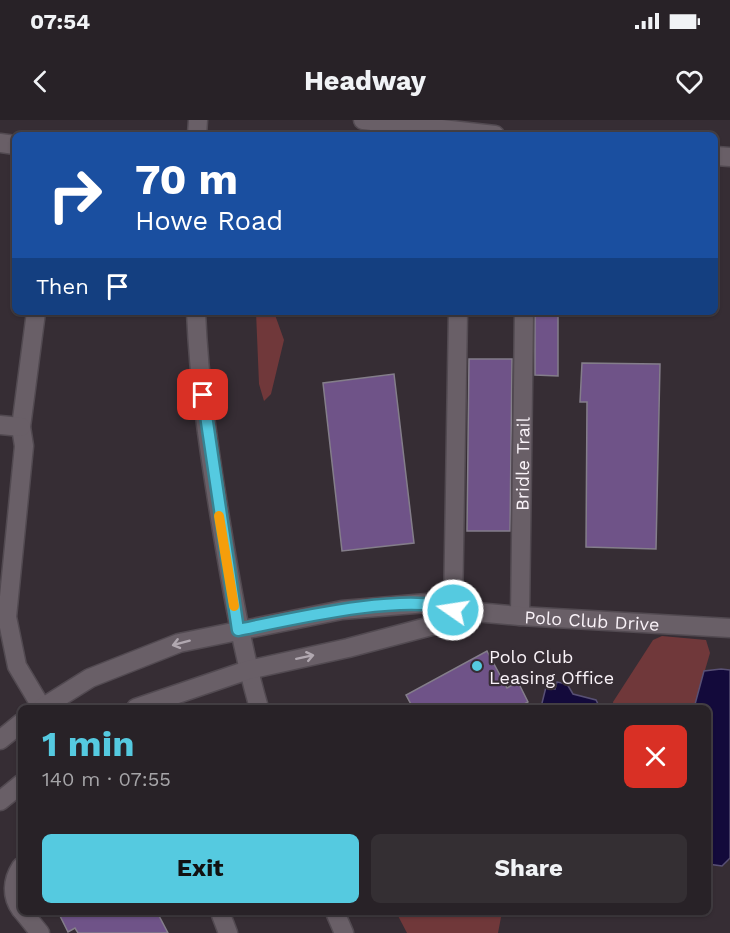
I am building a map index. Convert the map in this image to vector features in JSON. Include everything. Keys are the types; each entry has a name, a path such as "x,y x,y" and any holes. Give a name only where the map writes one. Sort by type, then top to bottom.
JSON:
{"street":[{"path":"363,120 459,132"},
{"path":"36,315 21,427 24,446 7,617 16,666 40,705"},
{"path":"196,315 207,430 238,630 258,705"},
{"path":"145,705 248,670 415,630 447,620 453,610 458,315"},
{"name":"Bridle Trail","path":"520,616 524,315"},
{"path":"0,425 21,427"},
{"name":"Polo Club Drive","path":"47,705 90,678 179,643 342,610 428,603 453,610 520,616 730,628"},
{"path":"0,740 18,725"},
{"path":"0,801 18,786"},
{"path":"18,875 13,888 18,904"},
{"path":"25,915 40,933"},
{"path":"221,915 228,933"},
{"path":"336,915 344,933"}],"shaded area":[{"path":"256,315 275,315 284,340 271,394 264,401 259,384"},
{"path":"662,636 706,640 710,653 695,705 614,705 613,702 653,640"},
{"path":"730,670 730,858 722,866 711,864 711,705 695,705 704,671"},
{"path":"557,682 567,684 573,694 596,700 598,705 542,705 546,687 555,689"},
{"path":"398,915 501,915 498,933 407,933"}],"building":[{"path":"535,315 558,315 558,376 535,375"},
{"path":"469,359 512,359 510,531 467,531"},
{"path":"582,363 660,364 656,549 586,547 587,402 580,402"},
{"path":"394,374 414,543 342,551 323,383"},
{"name":"Polo Club Leasing Office","path":"487,651 507,688 518,682 528,702 522,705 411,705 406,695"},
{"path":"60,915 159,915 168,933 78,933 75,928 68,932"}],"slow traffic":[{"path":"219,516 234,606"}],"place":[{"name":"Polo Club Leasing Office","path":"477,666"}],"route":[{"path":"203,395 238,630 342,610 428,603 453,610"}]}
